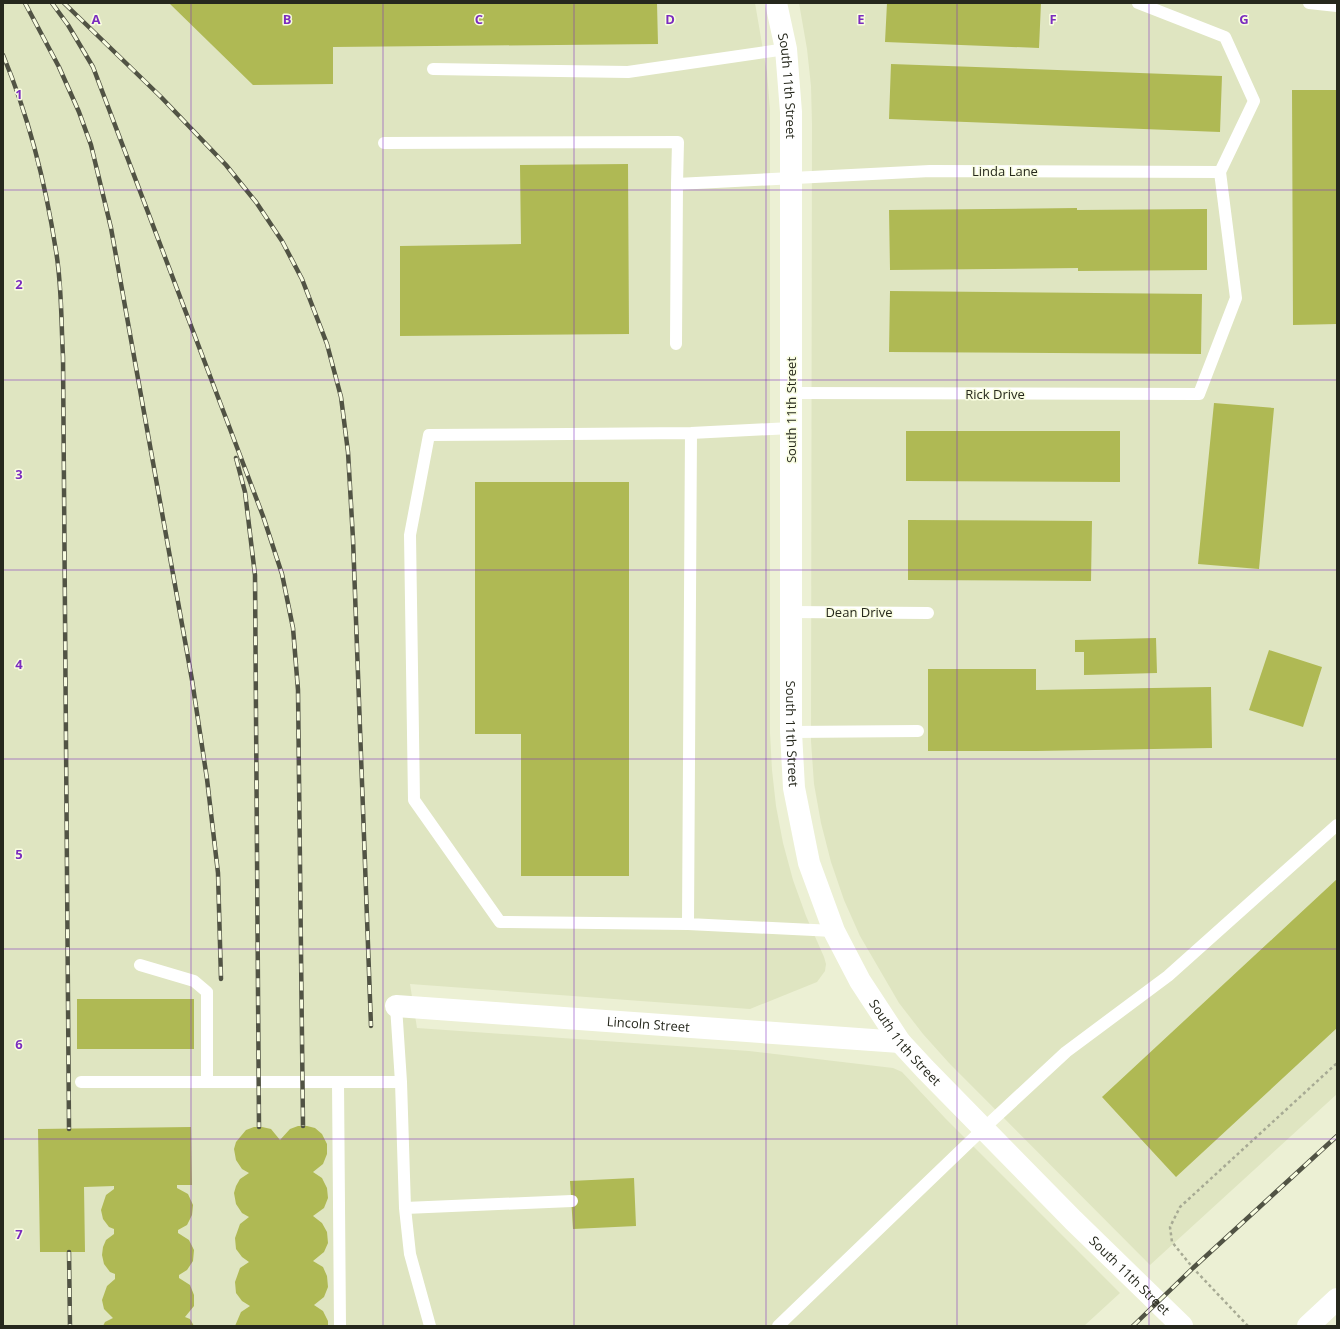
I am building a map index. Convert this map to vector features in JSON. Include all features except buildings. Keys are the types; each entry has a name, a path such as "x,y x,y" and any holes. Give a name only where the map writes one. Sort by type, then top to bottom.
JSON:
{"street":[{"name":"South 11th Street","path":"776,3 786,49 791,112 791,732 794,788 809,863 834,931 860,980 900,1042 982,1129 1182,1326"},
{"name":"Lincoln Street","path":"396,1006 900,1042"},
{"path":"1308,1326 1337,1299"}],"lane":[{"path":"1138,3 1225,37 1254,101 1220,172"},
{"path":"1309,3 1337,6"},
{"path":"433,69 628,72 786,49"},
{"path":"384,143 678,142 676,344"},
{"name":"Linda Lane","path":"677,184 930,171 1220,172"},
{"name":"Rick Drive","path":"791,393 1199,394 1236,298 1220,172"},
{"path":"791,428 691,433 429,435 410,535 414,800 500,922 688,924 834,931"},
{"path":"688,924 691,433"},
{"name":"Dean Drive","path":"790,612 928,613"},
{"path":"791,732 918,731"},
{"path":"778,1326 982,1129 1066,1052 1168,976 1337,825"},
{"path":"140,965 194,980 207,992 207,1082"},
{"path":"396,1006 401,1082 405,1208 410,1254 430,1326"},
{"path":"81,1082 401,1082"},
{"path":"338,1082 340,1326"},
{"path":"405,1208 572,1201"}],"path":[{"path":"1248,1326 1193,1268 1172,1242 1170,1227 1180,1207 1337,1063"}],"shaded area":[{"path":"3,3 755,3 767,73 770,110 770,733 772,770 776,806 783,843 793,880 806,916 824,957 826,964 825,971 817,982 750,1009 410,984 417,1028 749,1051 893,1068 902,1072 945,1118 1120,1293 1084,1326 3,1326"},
{"path":"799,3 1337,3 1337,1094 1150,1265 949,1063 923,1034 899,1003 860,936 844,900 831,862 821,823 814,784 811,741 812,124 811,86 807,49"}],"railway":[{"path":"25,3 59,67 79,112 91,145 111,228 192,680 207,779 218,873 221,979"},
{"path":"52,3 68,25 93,67 263,516 282,574 293,628 298,690 303,1126"},
{"path":"64,3 161,97 226,165 256,202 282,241 302,279 327,344 341,397 348,452 353,539 371,1026"},
{"path":"3,55 12,78 35,151 52,226 58,264 60,291 63,357 69,1129"},
{"path":"236,458 245,492 255,575 259,1127"},
{"path":"1133,1326 1193,1268 1337,1136"},
{"path":"69,1252 70,1326"}]}
